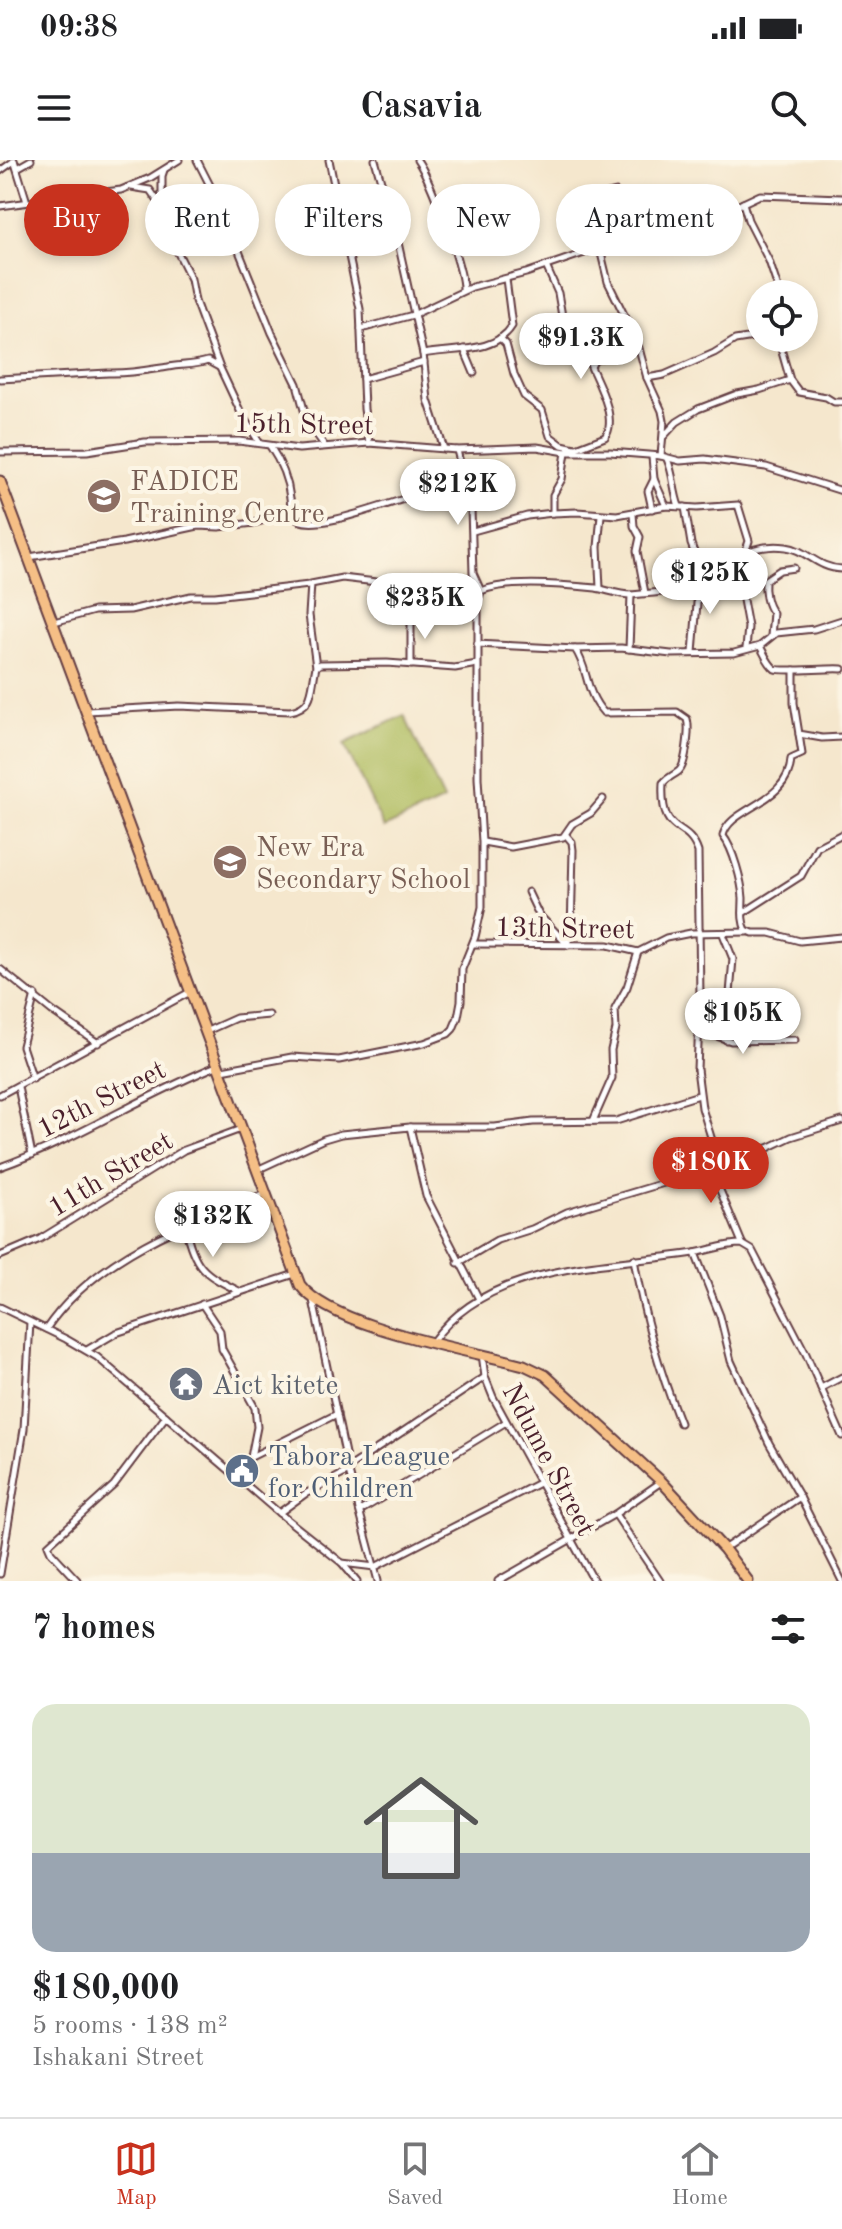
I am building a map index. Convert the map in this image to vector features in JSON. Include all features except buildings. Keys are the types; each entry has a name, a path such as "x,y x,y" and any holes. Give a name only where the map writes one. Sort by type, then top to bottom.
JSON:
{"highway":[{"path":"0,481 300,1285 313,1299 358,1321 524,1365 545,1375 662,1482 724,1549 748,1581"}],"street":[{"path":"0,171 15,163 31,160"},
{"path":"131,187 179,160"},
{"path":"197,160 226,219 272,333 297,384 307,421 324,445"},
{"path":"329,160 360,309 369,443"},
{"path":"375,160 397,238 423,354 428,400 444,449"},
{"path":"417,160 437,200 461,274 463,291"},
{"path":"15,163 24,192"},
{"path":"162,184 165,168"},
{"path":"131,187 145,189"},
{"path":"775,280 743,203 765,194 842,198"},
{"path":"0,206 24,202"},
{"path":"180,256 191,279 195,301 220,368 242,415 259,442"},
{"path":"361,329 413,315 463,291 578,256"},
{"path":"602,256 608,282 637,341 647,378 662,411 664,457 672,470 674,494 682,506 701,577 693,653"},
{"path":"546,266 558,293 563,322 591,367 608,413 610,429 605,437 566,452 562,479 553,495 553,513"},
{"path":"423,354 477,348 500,338 512,326 506,279"},
{"path":"500,338 511,355 514,374 524,396 542,410 550,436 562,445 575,448"},
{"path":"647,378 664,375 735,340 746,338"},
{"path":"591,367 597,358 637,341"},
{"path":"464,349 474,373"},
{"path":"781,352 790,380 799,392 842,402"},
{"path":"0,379 108,373 123,375 208,361 220,368"},
{"path":"363,379 424,362"},
{"path":"664,437 677,422 698,409 737,394 790,380"},
{"name":"15th Street","path":"0,452 87,451 145,442 259,442 299,449 369,443 457,450 537,447 566,452 610,452 766,467 842,491"},
{"path":"269,445 288,485 291,513 299,521 321,522 365,512 435,487 464,484"},
{"path":"457,450 473,531 475,582 481,591"},
{"path":"652,457 654,479 666,506"},
{"path":"652,509 648,491 654,479"},
{"path":"473,531 527,516 553,513 633,514 666,506 738,505 749,541 738,573 748,627 746,649"},
{"path":"29,557 198,526 244,524 291,513"},
{"path":"633,514 634,528 640,537 637,551 645,593"},
{"path":"600,588 598,547 601,515"},
{"path":"473,944 482,907 477,664 478,595 481,591 506,585 544,584 600,588 631,595 677,589 744,553 786,547 822,566 842,569"},
{"path":"771,636 773,613 768,607 765,580 780,570 794,568"},
{"path":"54,622 85,613 130,610 191,596 309,585 342,578 402,585 475,582"},
{"path":"86,711 159,706 295,710 302,707 311,697 316,667 309,585"},
{"path":"629,649 631,595"},
{"path":"411,616 411,665"},
{"path":"477,644 724,654 760,646 780,632 814,629 842,620"},
{"path":"760,646 773,668 780,671 818,667 842,669"},
{"path":"575,649 588,688 604,713 677,712 687,719 689,727 684,764 663,783 663,805 665,817 693,841 698,852 697,1069 699,1095 717,1161 714,1176 742,1244 752,1250 842,1436"},
{"path":"316,667 326,663 455,668 477,664"},
{"path":"749,932 744,927 740,884 731,847 723,836 724,831 782,784 791,759 802,754 794,703 794,670"},
{"path":"799,734 842,737"},
{"path":"482,842 511,847 566,835 572,824 591,813 603,799"},
{"path":"742,913 801,876 817,847 842,834"},
{"path":"566,835 572,842 574,857 568,945"},
{"path":"528,892 539,915 568,945"},
{"name":"13th Street","path":"473,944 608,945 638,952 651,947 661,938 699,933 770,933 800,941 842,937"},
{"path":"723,934 733,964 726,1040"},
{"name":"12th Street","path":"0,1167 83,1132 153,1093 221,1068 292,1057 339,1060 424,1043 448,1034 458,1017 462,969 473,944"},
{"path":"593,1121 612,1078 615,1009 627,987 638,952"},
{"path":"0,969 98,1043"},
{"path":"0,1095 191,992"},
{"path":"33,1079 22,1046 35,995"},
{"path":"207,1031 236,1018 269,1015"},
{"path":"699,1030 726,1040 795,1040"},
{"path":"18,1087 32,1155"},
{"path":"259,1169 341,1134 410,1127 495,1127 533,1122 629,1118 699,1095"},
{"path":"458,1263 497,1240 532,1229 567,1212 674,1180 717,1161 768,1148 791,1137 842,1121"},
{"path":"410,1127 426,1196 479,1299"},
{"name":"11th Street","path":"0,1256 40,1239 184,1150 242,1129"},
{"path":"46,1329 64,1305 109,1267 185,1226 266,1194"},
{"path":"185,1226 189,1247 200,1265 219,1283 240,1291"},
{"path":"433,1341 459,1311 479,1299 540,1277 634,1259 695,1253 742,1244"},
{"path":"695,1253 720,1316 731,1361 769,1443 842,1581"},
{"path":"634,1259 641,1299 680,1423"},
{"path":"86,1350 116,1333 296,1274"},
{"path":"313,1299 349,1469 378,1581"},
{"path":"202,1304 220,1331 222,1349 258,1417 251,1457"},
{"path":"0,1307 86,1350 342,1563 357,1581"},
{"path":"0,1574 24,1429 30,1322"},
{"name":"Ndume Street","path":"481,1353 485,1377 506,1422 594,1581"},
{"path":"279,1513 485,1377"},
{"path":"821,1388 842,1377"},
{"path":"232,1472 251,1457 337,1414"},
{"path":"78,1581 48,1545 114,1485 167,1416"},
{"path":"359,1511 506,1422"},
{"path":"501,1580 615,1514 662,1482"},
{"path":"342,1563 375,1567 539,1483"},
{"path":"724,1549 800,1497"},
{"path":"615,1514 660,1581"}],"green space":[{"path":"404,715 444,800 384,828 344,744"}],"place":[{"name":"FADICE Training Centre","path":"104,496"},
{"name":"New Era Secondary School","path":"230,862"},
{"name":"Aict kitete","path":"186,1384"},
{"name":"Tabora League for Children","path":"242,1471"}]}
